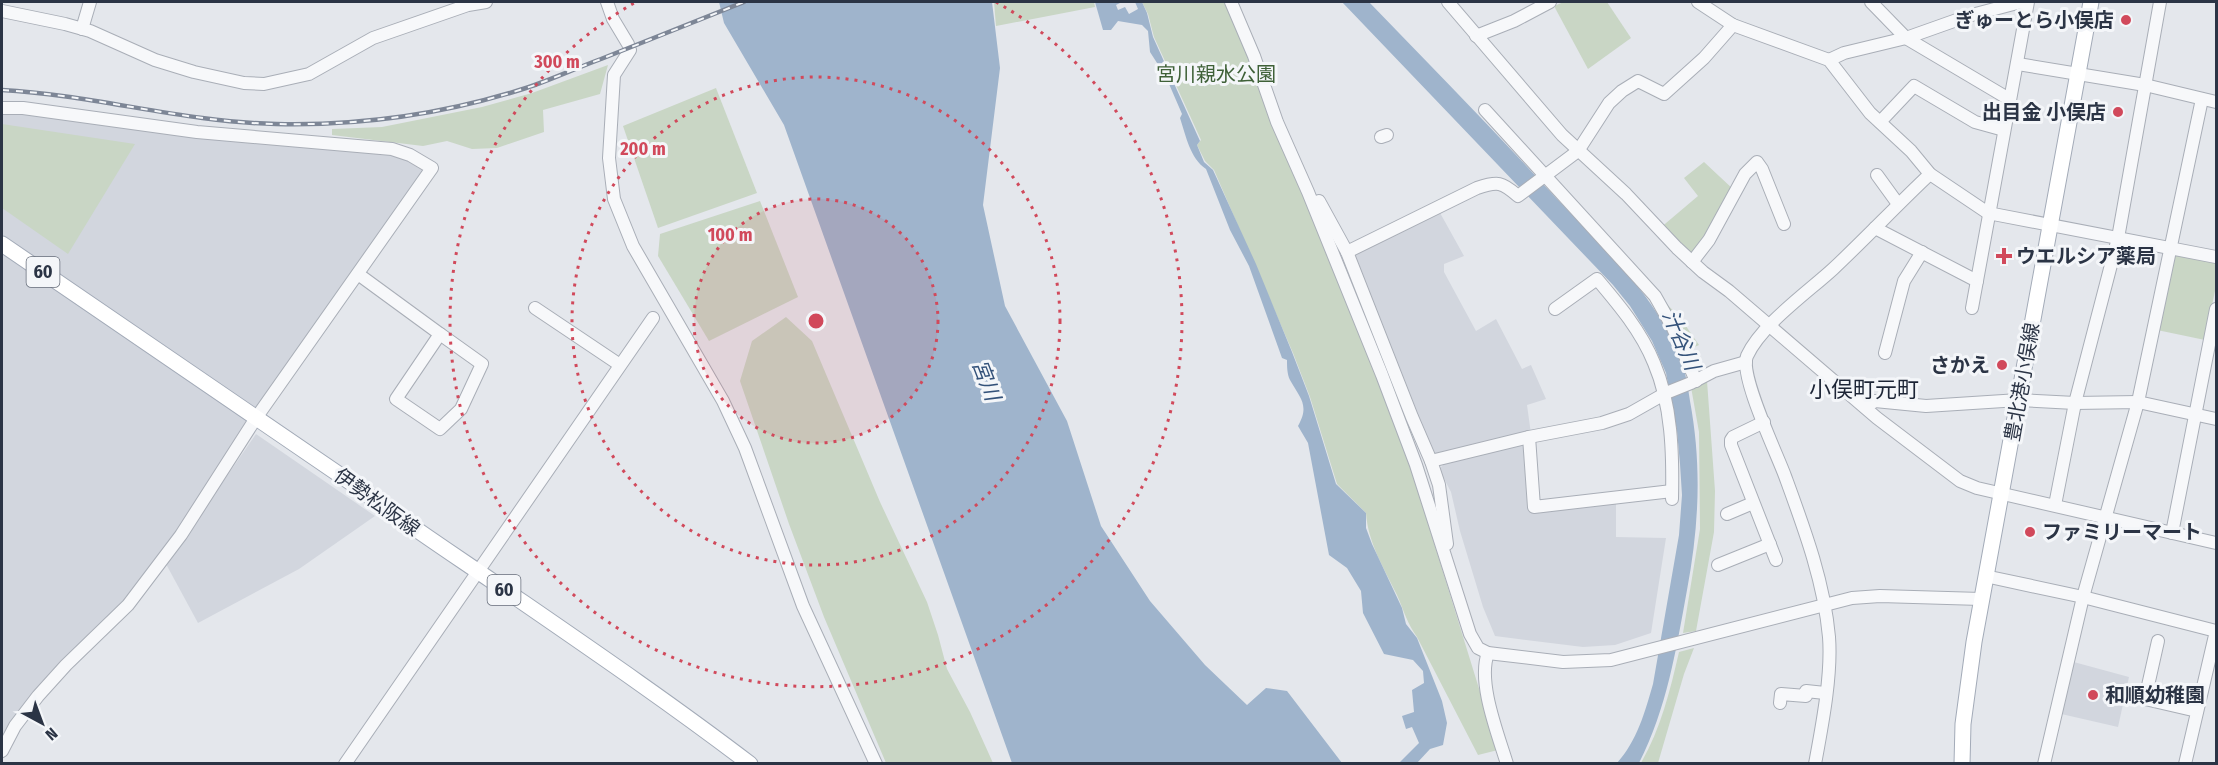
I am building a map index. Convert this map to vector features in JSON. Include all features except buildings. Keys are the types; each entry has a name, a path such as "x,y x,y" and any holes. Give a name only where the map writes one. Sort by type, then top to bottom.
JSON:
{"main road":[{"name":"豊北港小俣線","path":"1962,764 1964,724 1981,598 2091,2"},
{"name":"伊勢松阪線","path":"2,244 694,722 750,764"}],"street":[{"path":"82,29 90,2"},
{"path":"2,11 82,29 155,60 194,72 243,83 264,84 309,74 373,39 467,3 486,2"},
{"path":"607,2 613,19 629,47 615,75 609,158 614,200 633,246 728,411 745,448 803,606 876,764"},
{"path":"1231,2 1254,56 1277,122 1308,192 1397,415 1416,465 1470,634 1478,648 1488,653 1576,662 1611,660 1852,598 1880,596 1981,598"},
{"path":"1448,2 1578,151 1626,194 1692,262 1730,291 1865,407 1960,481 1977,488 2217,543"},
{"path":"1476,36 1514,21 1550,2"},
{"path":"1698,2 1733,25 1830,60 1870,113 1911,151 1930,174 1988,213 2217,257"},
{"path":"1871,2 1906,38 2009,99"},
{"path":"1830,60 1844,53 1906,38 1968,16 2021,2"},
{"path":"1972,308 2028,2"},
{"path":"2055,505 2075,403 2118,238 2160,2"},
{"path":"1347,252 1477,188 1495,182 1507,186 1518,196 1578,151 1609,103 1622,91 1638,81 1664,94 1704,58 1733,25"},
{"path":"2018,64 2145,85 2217,102"},
{"path":"1880,122 1914,86 1975,122 2004,130"},
{"path":"2044,764 2083,597 2138,402 2202,99"},
{"path":"2,108 23,108 197,132 392,149 410,155 432,168 256,418 181,535 129,605 66,665 38,696 15,726 2,751"},
{"path":"1485,110 1655,296 1673,328 1694,382"},
{"path":"1692,262 1709,240 1745,174 1756,162 1762,169 1784,224"},
{"path":"1815,764 1829,665 1829,639 1824,605 1809,543 1756,402 1746,362 1753,347 1769,326 1930,174"},
{"path":"1877,175 1898,204"},
{"path":"1308,192 1319,201 1347,252 1431,461 1439,485 1447,548 1445,558"},
{"path":"1875,228 1977,281"},
{"path":"1885,353 1904,280 1922,252"},
{"path":"358,274 482,364 461,409 440,429 396,399 440,334"},
{"path":"1529,438 1534,507 1672,495 1672,445 1664,394 1647,348 1623,310 1597,279 1554,309"},
{"path":"535,308 620,365"},
{"path":"2172,533 2217,309"},
{"path":"345,764 653,318"},
{"path":"1431,461 1602,423 1629,414 1664,394 1714,371 1746,362"},
{"path":"1865,407 1875,401 1926,406 2019,400 2075,403 2138,402 2217,419"},
{"path":"1764,422 1733,437 1731,445 1776,560"},
{"path":"1727,514 1753,503"},
{"path":"1718,565 1770,544"},
{"path":"1985,576 2083,597 2217,631 2185,764"},
{"path":"2158,641 2145,699 2198,711"},
{"path":"1488,653 1483,665 1490,705 1507,764"},
{"path":"1780,702 1781,694 1806,696 1806,691 1825,693"}],"shaded area":[{"path":"2,112 402,156 426,166 174,536 130,596 2,741"},
{"path":"1439,211 1464,256 1444,264 1444,272 1476,331 1496,319 1522,369 1531,365 1546,399 1527,405 1531,434 1435,458 1352,253"},
{"path":"256,434 375,516 299,569 198,623 166,564"},
{"path":"1525,442 1531,505 1616,501 1616,537 1666,538 1651,633 1615,645 1583,647 1495,636 1483,607 1451,492 1439,469 1446,462"},
{"name":"和順幼稚園","path":"2070,661 2129,677 2118,727 2057,713"}],"green space":[{"path":"994,2 1094,2 1095,7 996,26"},
{"name":"宮川親水公園","path":"1142,2 1228,2 1308,192 1409,462 1498,750 1478,755 1408,622 1373,545 1366,513 1337,484 1310,397 1293,353 1214,170 1205,161 1197,145 1201,140 1154,37"},
{"path":"1564,2 1607,2 1631,38 1588,69 1554,6"},
{"path":"608,65 600,94 543,110 544,132 497,148 472,149 447,141 423,146 332,135 332,129 382,127 482,107 532,93"},
{"path":"716,88 757,193 658,228 623,126"},
{"path":"2,124 135,144 68,254 2,208"},
{"path":"1704,162 1734,190 1692,262 1659,229 1698,196 1684,178"},
{"path":"760,201 798,297 709,341 658,256 660,234"},
{"path":"2176,254 2216,262 2216,286 2205,340 2157,330 2173,256"},
{"path":"1663,300 1681,319 1699,345 1688,350"},
{"path":"786,317 812,341 880,502 927,602 947,669 993,763 886,763 824,617 740,381 752,341"},
{"path":"1707,381 1715,491 1714,532 1696,631 1683,633 1700,529 1699,432 1691,387"},
{"path":"1694,648 1658,763 1641,763 1659,723 1679,652"}],"water":[{"name":"宮川","path":"719,2 992,2 1000,68 983,205 1005,306 1067,421 1101,526 1150,601 1205,665 1247,705 1266,688 1287,691 1342,763 1012,763 784,125 724,23"},
{"path":"1095,2 1122,2 1116,5 1118,10 1125,7 1129,14 1138,9 1135,2 1142,2 1153,37 1200,141 1197,145 1204,162 1213,170 1256,264 1292,352 1309,396 1336,484 1366,513 1366,528 1372,544 1402,608 1406,624 1417,638 1442,701 1447,723 1443,745 1430,749 1417,763 1399,763 1419,743 1412,727 1406,729 1402,716 1414,712 1412,690 1424,683 1423,671 1413,660 1384,654 1363,613 1361,591 1347,568 1329,555 1308,443 1298,426 1302,419 1302,402 1289,378 1287,360 1282,358 1249,266 1230,230 1206,169 1196,159 1189,146 1180,118 1182,114 1166,77 1150,52 1148,31 1142,25 1118,21 1111,30 1103,30"},
{"path":"1342,2 1369,2 1603,246 1640,289 1656,312 1682,362 1694,425 1696,449 1698,496 1694,543 1683,612 1664,700 1639,763 1617,763 1635,736 1653,684 1679,535 1682,495 1677,431 1666,373 1652,341 1630,306 1613,285"}],"railway":[{"path":"2,90 71,97 173,114 241,122 308,124 371,120 465,105 526,88 744,2"}],"place":[{"name":"ぎゅーとら小俣店","path":"2126,20"},
{"name":"出目金 小俣店","path":"2118,112"},
{"name":"ウエルシア薬局","path":"2004,256"},
{"name":"さかえ","path":"2002,365"},
{"name":"ファミリーマート","path":"2030,532"},
{"name":"和順幼稚園","path":"2093,695"}],"district":[{"name":"小俣町元町","path":"1864,389"}],"water label":[{"name":"汁谷川","path":"1681,340"}]}
